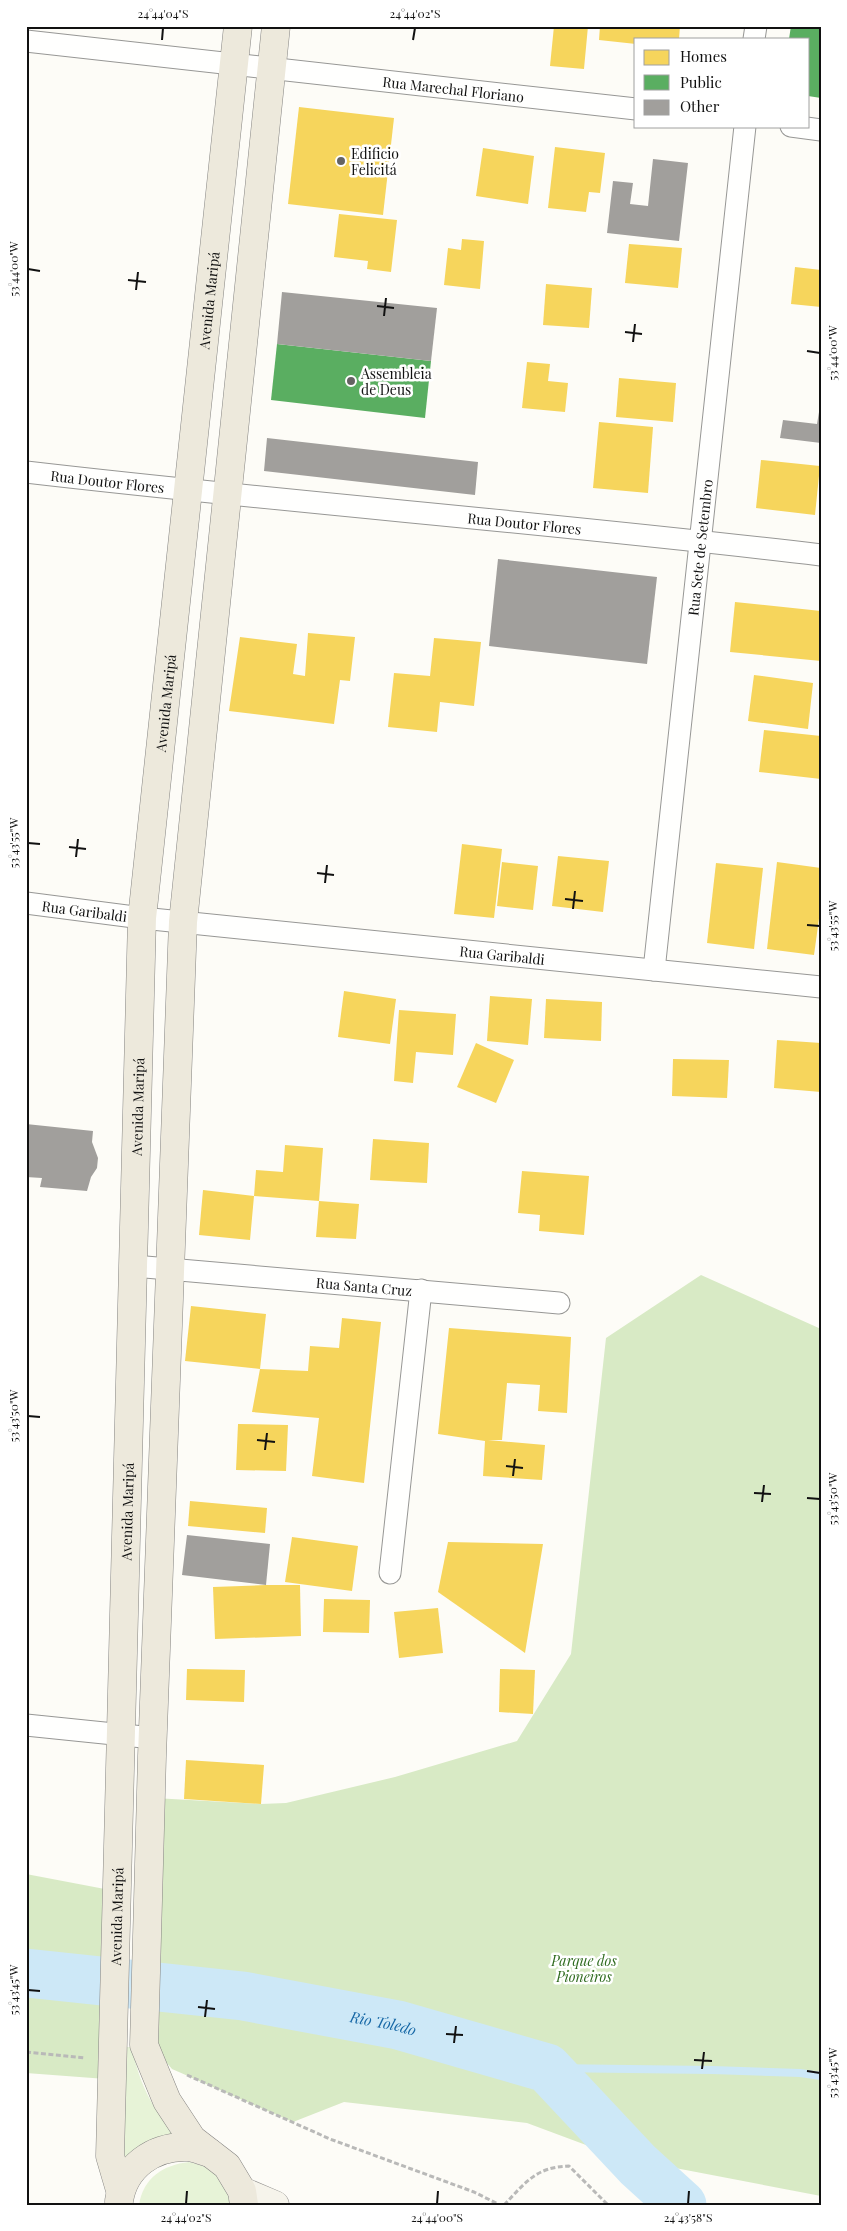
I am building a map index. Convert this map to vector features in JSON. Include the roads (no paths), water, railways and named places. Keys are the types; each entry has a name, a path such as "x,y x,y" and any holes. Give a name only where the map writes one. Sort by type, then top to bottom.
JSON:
{"main road":[{"name":"Avenida Maripá","path":"119,2197 110,2156 142,918 238,26"},
{"path":"243,2198 227,2166 192,2139 167,2101 149,2056 148,1928 169,1268 183,922 276,26"},
{"path":"119,2197 131,2170 146,2157 166,2148 188,2147 210,2153"}],"street":[{"path":"26,41 234,66"},
{"name":"Rua Marechal Floriano","path":"234,66 634,109"},
{"name":"Rua Sete de Setembro","path":"654,970 745,128"},
{"path":"806,128 821,130"},
{"name":"Rua Doutor Flores","path":"26,472 189,491 700,540 821,555"},
{"name":"Rua Garibaldi","path":"26,903 142,918 821,987"},
{"name":"Rua Santa Cruz","path":"134,1266 559,1303"},
{"path":"390,1572 421,1290"},
{"path":"26,1725 153,1738"},
{"path":"243,2198 275,2205"}],"waterway":[{"name":"Rio Toledo","path":"26,1973 243,1996 398,2025 547,2068 638,2165 682,2205"},
{"path":"547,2068 712,2070 800,2073 821,2076"}],"place":[{"name":"Edificio Felicitá","path":"341,161"},
{"name":"Assembleia de Deus","path":"351,381"}],"park label":[{"name":"Parque dos Pioneiros","path":"584,1968"}]}
